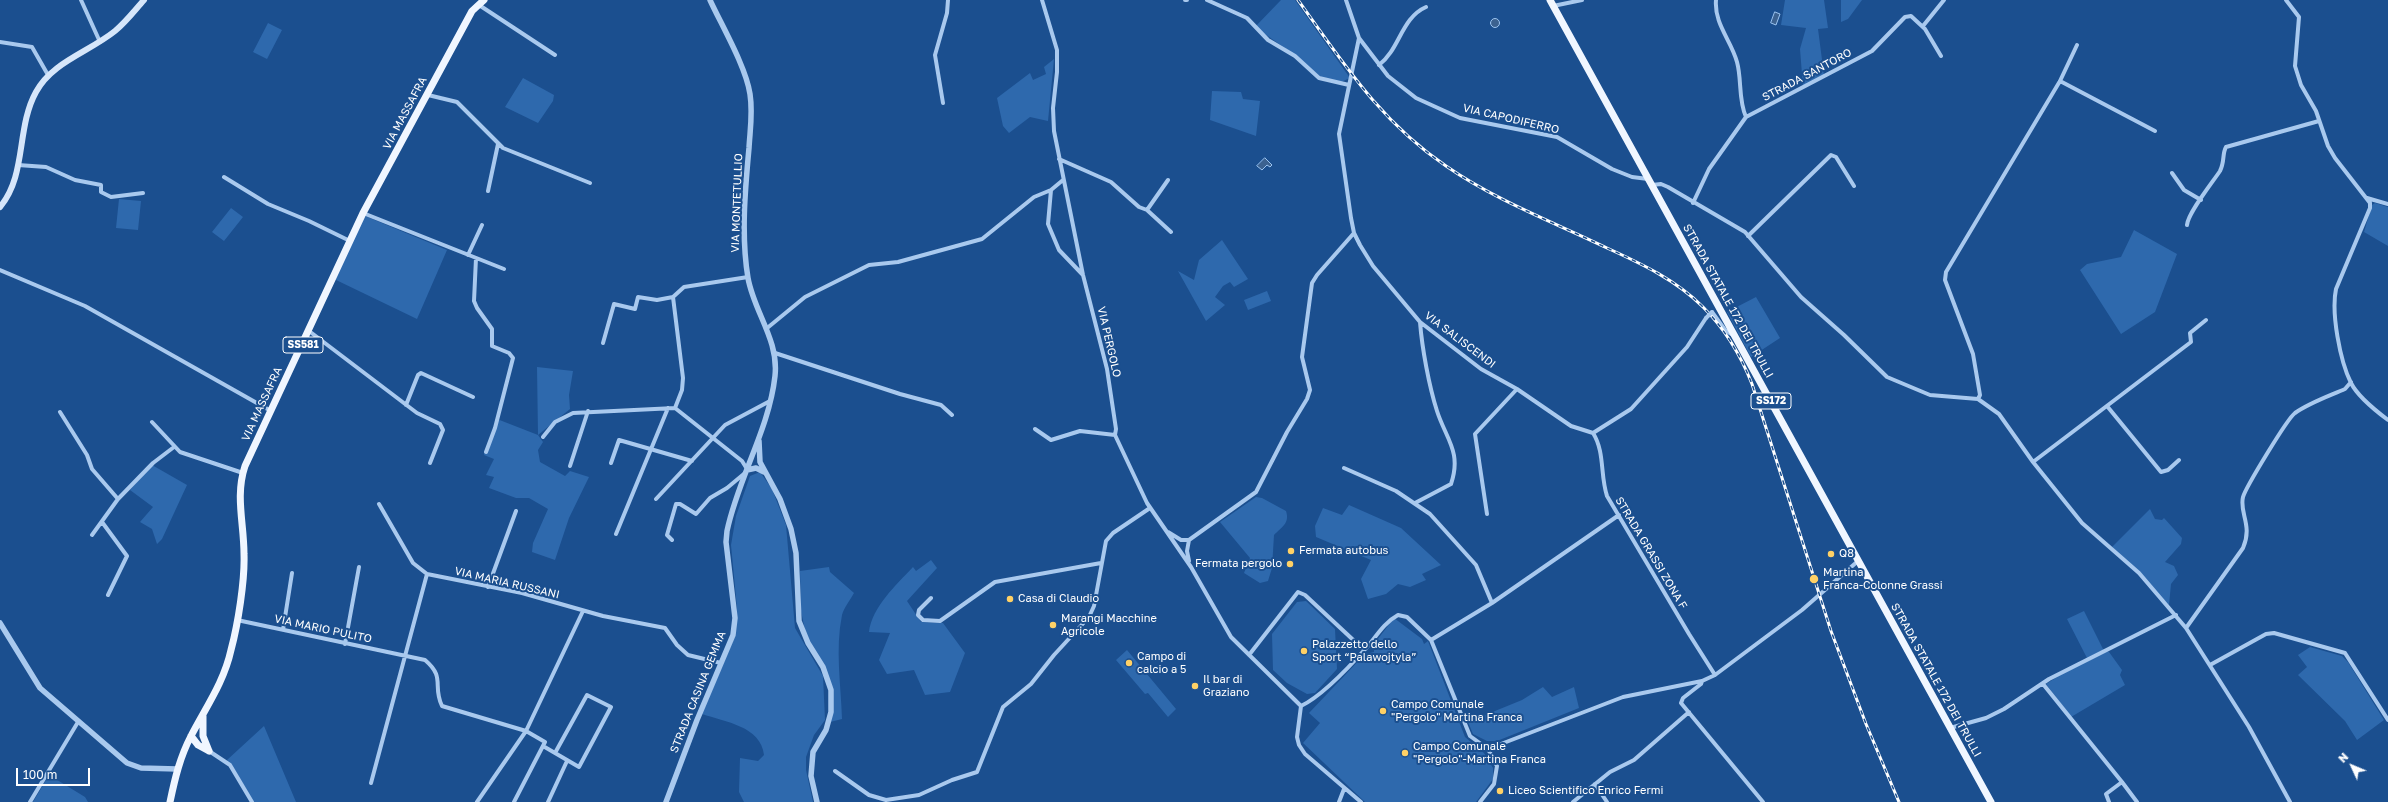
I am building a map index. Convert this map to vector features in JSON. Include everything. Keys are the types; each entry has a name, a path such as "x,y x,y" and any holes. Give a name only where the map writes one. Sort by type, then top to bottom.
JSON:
{"main road":[{"path":"0,206 11,192 18,165 21,140 30,104 36,91 48,75 100,42 120,27 144,0"},
{"name":"VIA MASSAFRA","path":"170,802 177,769 183,754 191,736 219,686 231,652 237,620 245,555 239,493 243,474 363,213 472,11 482,2"},
{"name":"STRADA STATALE 172 DEI TRULLI","path":"1552,3 1991,802"},
{"path":"204,714 204,741 207,750"},
{"path":"204,741 197,735 191,736 195,743 207,750"},
{"path":"183,754 192,750 207,750"}],"street":[{"path":"81,0 100,42"},
{"name":"VIA MONTETULLIO","path":"710,0 746,77 750,93 752,117 745,221 748,277 752,297 775,353 775,377 770,401 760,433"},
{"path":"943,103 934,55 947,12 948,0"},
{"name":"VIA PERGOLO","path":"1042,0 1057,50 1057,72 1053,108 1054,131 1083,275 1107,369 1116,429 1114,436 1150,508 1191,567 1229,634 1301,706"},
{"path":"1206,0 1247,18 1268,40 1295,56 1319,78 1349,85"},
{"name":"VIA CAPODIFERRO","path":"1346,0 1359,38 1388,76 1416,98 1460,118 1557,137 1612,169 1632,177 1668,187 1730,222 1748,236 1801,297 1888,377 1930,395 1978,399"},
{"path":"1552,3 1582,0"},
{"path":"1716,0 1719,23 1737,61 1740,95 1746,117"},
{"path":"1923,26 1944,0"},
{"path":"2286,0 2299,17 2294,59 2296,73 2335,158 2367,198 2370,208 2336,289 2333,300 2339,341 2351,382 2369,404 2388,420"},
{"path":"482,2 555,55"},
{"path":"1379,65 1388,58 1405,25 1418,10 1426,7"},
{"name":"STRADA SANTORO","path":"1693,202 1709,169 1746,117 1872,51 1907,15 1914,18 1923,26 1941,56"},
{"name":"VIA SALISCENDI","path":"1359,38 1339,134 1354,233 1373,266 1420,322 1481,369 1517,390 1571,426 1593,434"},
{"path":"0,42 32,47 48,75"},
{"path":"2077,44 2060,81 1993,190 1945,274 1945,280 1973,354 1980,395 1978,399 1999,414 2033,462 2082,523 2139,573 2176,615 2186,628 2249,727 2290,802"},
{"path":"2060,81 2155,131"},
{"path":"428,95 457,102 498,144 513,153 590,183"},
{"path":"2186,225 2224,163 2226,147 2319,121"},
{"path":"488,191 498,144"},
{"path":"1748,236 1831,155 1836,158 1854,186"},
{"path":"1059,160 1111,182 1139,207 1147,210 1171,232"},
{"path":"18,165 46,166 75,180 101,185 101,192 111,197 143,193"},
{"path":"2172,174 2184,190 2201,200"},
{"path":"224,176 268,204 309,221 350,241"},
{"path":"766,328 805,297 869,265 898,262 982,240 1034,197 1051,190 1063,180"},
{"path":"1147,210 1168,180"},
{"path":"1051,190 1048,224 1059,250 1083,275"},
{"path":"2367,198 2388,204"},
{"path":"363,213 504,269"},
{"path":"468,255 482,225"},
{"path":"1165,531 1181,540 1189,540 1253,496 1287,432 1301,411 1310,390 1302,357 1312,283 1354,233"},
{"path":"476,258 475,306 492,329 492,346 509,353 513,358 495,428 486,452"},
{"path":"0,270 85,306 271,411"},
{"path":"603,343 614,304 635,309 638,297 657,300 673,297 684,287 748,277"},
{"path":"673,297 683,378 682,390 675,408"},
{"path":"1593,434 1631,409 1687,347 1706,318 1712,312 1725,330 1735,336"},
{"path":"2033,462 2191,342 2190,333 2206,320"},
{"path":"1415,503 1451,484 1454,467 1454,449 1435,404 1420,322"},
{"path":"309,331 417,413 440,424 443,430 430,463"},
{"path":"775,353 900,394 941,405 952,415"},
{"path":"406,405 418,375 421,373 473,397"},
{"path":"2186,628 2243,548 2248,529 2243,497 2283,427 2295,413 2345,389 2351,382"},
{"path":"1487,514 1475,434 1517,390"},
{"path":"656,499 725,425 770,401"},
{"path":"2107,406 2161,472 2168,470 2179,460"},
{"path":"616,534 652,451 668,408"},
{"path":"544,437 555,422 563,417 588,411 675,408 742,461 746,471"},
{"path":"570,466 588,411"},
{"path":"60,412 87,455 92,469 118,499"},
{"path":"152,422 180,452 243,474"},
{"path":"1035,429 1051,440 1080,431 1114,436"},
{"path":"760,433 760,462 764,472 780,499 791,529 796,560 799,621 808,643 824,667 831,690 831,712 826,730 813,752 811,776 817,802"},
{"name":"STRADA CASINA GEMMA","path":"666,802 697,720 731,642 735,618 726,542 727,531 760,433"},
{"name":"STRADA GRASSI ZONA F","path":"1593,434 1600,450 1603,483 1607,496 1689,634 1715,674"},
{"path":"611,463 619,440 652,451 692,461"},
{"path":"92,535 118,499 153,463 174,447"},
{"path":"742,461 750,461 756,458 760,462"},
{"path":"672,540 667,535 676,504 680,504 696,514 710,498 728,488 746,471 760,462"},
{"path":"746,471 756,468 764,472"},
{"path":"1344,468 1396,491 1430,514 1476,565 1492,603"},
{"path":"371,783 427,574 412,564 379,504"},
{"path":"836,771 869,795 886,800 919,795 952,780 977,772 1003,707 1031,684 1054,655 1089,617 1094,606 1104,546 1109,537 1150,508"},
{"path":"488,587 516,510"},
{"path":"1430,640 1492,603 1618,515"},
{"path":"102,522 127,556 108,595"},
{"path":"1189,540 1187,551 1191,567"},
{"path":"1488,749 1623,697 1702,680 1715,674 1802,610 1859,560"},
{"path":"931,598 919,610 918,616 923,620 940,621 995,582 1101,563"},
{"path":"345,644 359,567"},
{"path":"283,630 292,573"},
{"name":"VIA MARIA RUSSANI","path":"427,574 522,594 582,611 665,628 677,645 688,655 721,663"},
{"path":"1249,655 1298,592 1305,595 1364,650"},
{"path":"477,802 526,731 582,611"},
{"path":"1361,802 1305,754 1297,737 1301,706 1321,693 1364,650 1390,620 1398,615 1407,617 1430,640 1470,736 1488,749 1497,766 1496,777 1480,802"},
{"path":"1950,728 1986,718 2043,684 2176,615"},
{"name":"VIA MARIO PULITO","path":"237,620 425,660 435,669 438,677 438,697 442,706 526,731"},
{"path":"0,623 40,688 127,763 141,768 177,769"},
{"path":"2210,665 2266,634 2274,633 2345,653 2388,720"},
{"path":"1702,680 1701,684 1681,700 1681,703 1763,802"},
{"path":"2043,684 2137,802"},
{"path":"543,746 567,761 579,767 611,707 587,695 555,753"},
{"path":"1573,802 1614,769 1634,760 1689,712"},
{"path":"30,802 78,722"},
{"path":"514,802 545,742 526,731"},
{"path":"207,750 230,766 252,802"},
{"path":"548,802 567,761"},
{"path":"2109,802 2106,794 2122,782"},
{"path":"1595,784 1607,802"},
{"path":"1339,802 1344,789"}],"shaded area":[{"path":"1281,0 1295,0 1350,78 1341,82 1323,79 1296,56 1255,27"},
{"path":"1785,0 1824,0 1828,28 1818,29 1824,75 1803,87 1800,49 1806,28 1781,25"},
{"path":"1841,0 1862,0 1848,19 1841,22"},
{"path":"1775,12 1780,14 1776,25 1771,23"},
{"path":"1493,19 1497,19 1499,23 1497,27 1493,27 1491,25 1491,21"},
{"path":"268,23 282,30 267,59 253,52"},
{"path":"1054,59 1048,121 1030,117 1009,133 1003,126 997,98 1030,73 1033,80 1046,74 1044,67"},
{"path":"523,78 554,95 553,101 538,123 505,107"},
{"path":"1212,91 1241,92 1243,99 1260,101 1256,136 1210,120"},
{"path":"1265,158 1272,165 1270,167 1267,165 1262,170 1257,166"},
{"path":"119,199 141,201 138,230 116,228"},
{"path":"2375,203 2388,207 2388,246 2364,232 2372,205"},
{"path":"231,208 243,217 224,241 212,232"},
{"path":"365,216 447,250 417,319 334,279"},
{"path":"2134,230 2177,254 2155,312 2121,334 2080,270 2087,264 2121,257"},
{"path":"1222,240 1248,279 1234,287 1230,282 1223,286 1215,297 1225,305 1206,321 1178,271 1194,280 1199,260"},
{"path":"1267,291 1271,301 1248,310 1244,300"},
{"path":"1756,297 1780,338 1751,357 1727,312"},
{"path":"537,367 573,371 569,395 570,409 538,435"},
{"path":"497,419 538,435 543,442 538,450 540,462 565,476 570,471 589,477 569,518 555,560 532,552 533,543 548,509 529,498 516,498 489,488 494,477 486,475 494,459 484,455"},
{"path":"152,465 187,485 162,539 157,544 152,529 140,522 153,507 130,490"},
{"path":"760,472 772,489 786,525 795,628 823,676 825,720 814,735 806,757 806,770 813,802 744,802 739,792 740,758 758,761 764,755 761,745 756,737 749,731 731,723 702,714 736,634 737,608 731,545 736,516 750,476"},
{"path":"1256,497 1262,498 1286,511 1287,515 1286,522 1274,535 1272,568 1268,581 1260,583 1244,573 1250,558 1220,522"},
{"path":"1349,505 1401,528 1441,565 1422,574 1426,580 1410,587 1398,584 1386,594 1368,599 1361,579 1371,560 1316,537 1315,526 1323,508 1342,515"},
{"path":"2150,509 2155,519 2162,520 2164,518 2182,538 2181,544 2165,562 2174,566 2178,575 2171,584 2169,605 2112,547"},
{"path":"931,560 937,568 907,601 921,622 943,623 965,653 950,692 925,695 914,670 887,674 879,660 890,633 869,632 875,614 892,589 913,567 916,571"},
{"path":"829,567 830,572 854,593 843,612 840,628 839,667 842,719 830,722 829,682 806,635 801,611 800,571"},
{"name":"Palazzetto dello Sport “Palawojtyla”","path":"1306,601 1335,629 1337,669 1315,693 1307,694 1287,683 1273,670 1272,634 1297,602"},
{"path":"2084,611 2103,649 2109,652 2122,670 2120,675 2125,685 2071,717 2046,684 2087,658 2067,619"},
{"name":"Campo Comunale \"Pergolo\" Martina Franca","path":"1394,618 1422,639 1424,644 1428,641 1465,737 1484,753 1493,768 1493,779 1476,802 1365,802 1303,743 1320,723 1309,713 1365,654 1374,652 1374,644"},
{"path":"2310,647 2342,656 2348,662 2384,720 2357,740 2345,721 2298,675 2307,667 2298,655"},
{"path":"1127,650 1176,709 1168,717 1148,693 1145,694 1116,660"},
{"path":"1543,687 1552,697 1574,687 1579,708 1497,741 1487,741 1473,734 1468,722 1522,700"},
{"path":"264,726 296,802 250,802 247,790 227,760"},
{"path":"49,775 85,797 88,802 33,802"}],"railway":[{"path":"1298,0 1364,90 1382,111 1423,149 1446,166 1484,190 1658,273 1693,297 1718,324 1743,363 1752,384 1831,631 1866,724 1899,802"}],"place":[{"name":"Fermata autobus","path":"1291,551"},
{"name":"Q8","path":"1831,554"},
{"name":"Fermata pergolo","path":"1290,564"},
{"name":"Martina Franca-Colonne Grassi","path":"1814,579"},
{"name":"Casa di Claudio","path":"1010,599"},
{"name":"Marangi Macchine Agricole","path":"1053,625"},
{"name":"Palazzetto dello Sport “Palawojtyla”","path":"1304,651"},
{"name":"Campo di calcio a 5","path":"1129,663"},
{"name":"Il bar di Graziano","path":"1195,686"},
{"name":"Campo Comunale \"Pergolo\" Martina Franca","path":"1383,711"},
{"name":"Campo Comunale \"Pergolo\"-Martina Franca","path":"1405,753"},
{"name":"Liceo Scientifico Enrico Fermi","path":"1500,791"}]}
